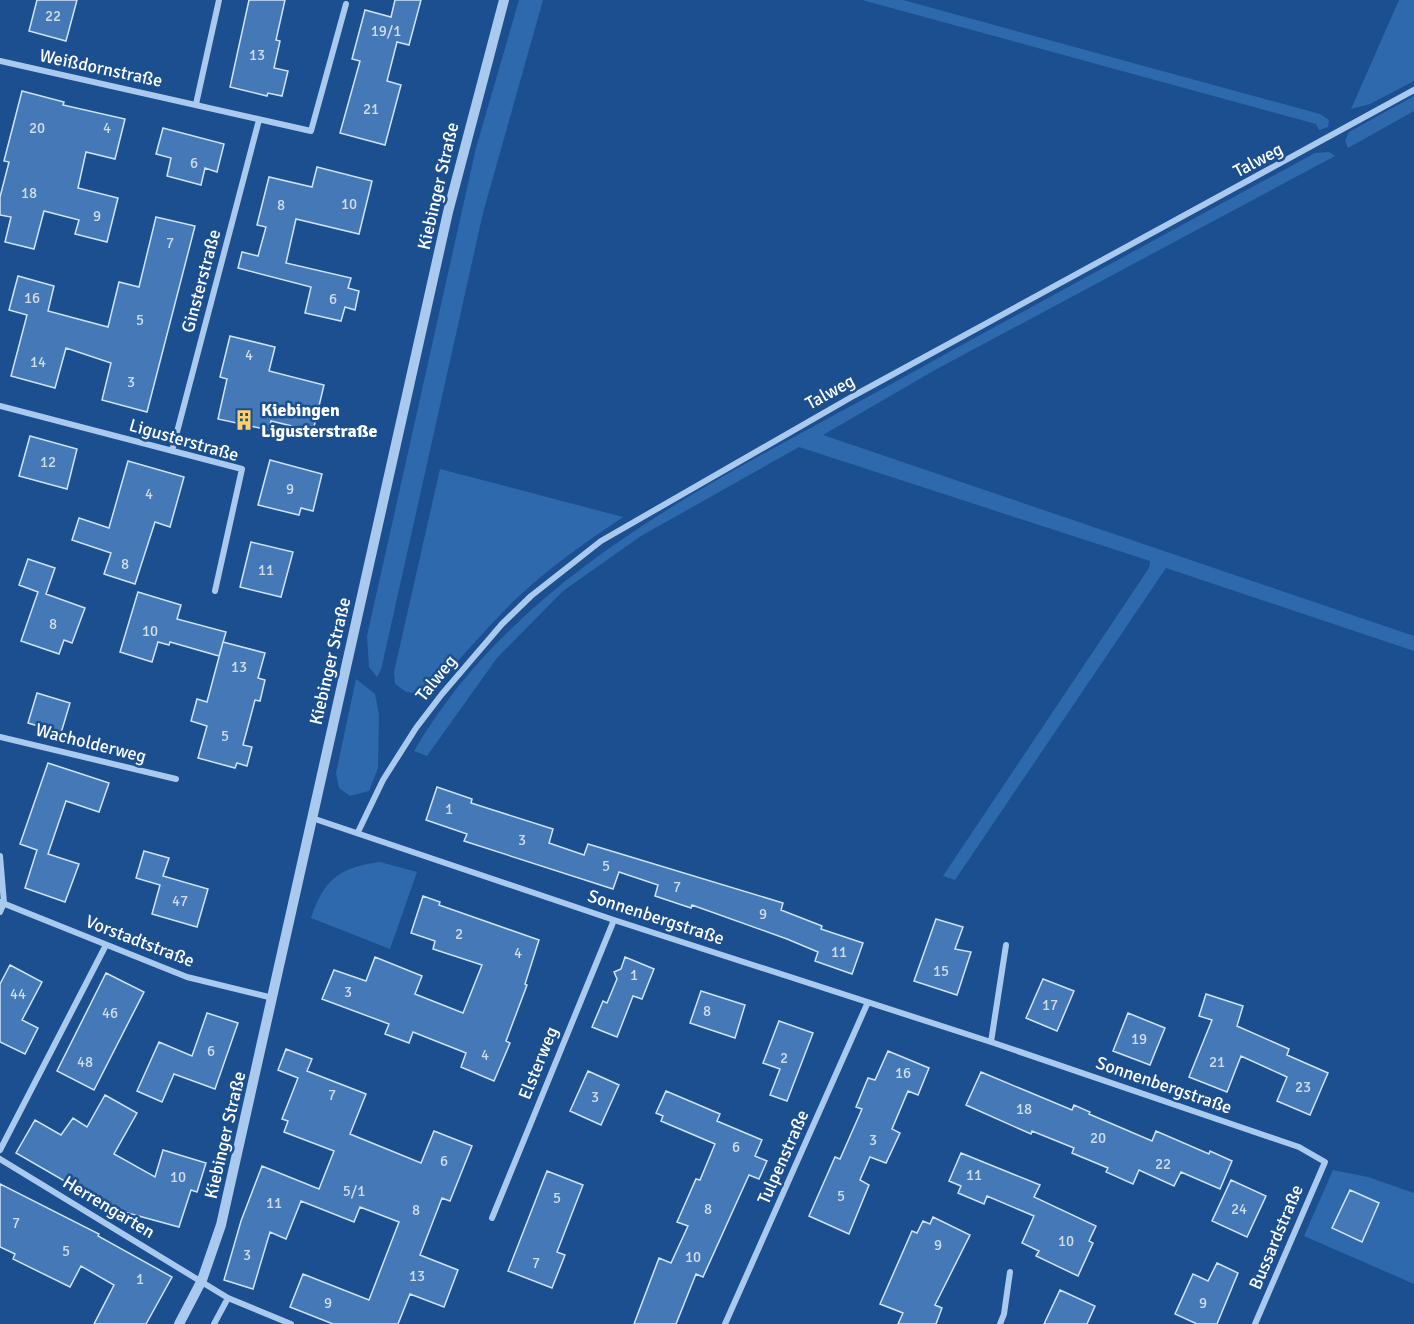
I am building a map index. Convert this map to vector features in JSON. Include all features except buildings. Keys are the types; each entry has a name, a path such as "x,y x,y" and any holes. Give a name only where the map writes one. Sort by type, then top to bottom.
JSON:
{"street":[{"path":"196,104 219,0"},
{"name":"Kiebinger Straße","path":"179,1324 202,1280 221,1225 461,157 504,0"},
{"name":"Weißdornstraße","path":"0,61 311,131 346,4"},
{"name":"Talweg","path":"358,832 369,805 399,754 461,670 531,596 601,541 855,394 1330,138 1414,90"},
{"name":"Ginsterstraße","path":"172,451 259,120"},
{"name":"Ligusterstraße","path":"0,406 242,469 214,591"},
{"name":"Wacholderweg","path":"0,736 176,779"},
{"name":"Sonnenbergstraße","path":"312,818 614,920 991,1042 1299,1148 1325,1162"},
{"path":"0,856 2,902 0,912"},
{"name":"Vorstadtstraße","path":"2,902 187,977 273,998"},
{"name":"Elsterweg","path":"492,1218 614,920"},
{"path":"0,1150 106,945"},
{"path":"991,1042 1006,945"},
{"name":"Tulpenstraße","path":"725,1324 868,1002"},
{"name":"Herrengarten","path":"0,1159 202,1280 228,1298 291,1324"},
{"name":"Bussardstraße","path":"1255,1324 1325,1162"},
{"path":"1000,1324 1004,1314 1010,1272"},
{"path":"214,1324 228,1298"}],"shaded area":[{"path":"519,0 543,0 483,213 381,670 377,677 369,667 367,636 476,148"},
{"path":"862,0 903,0 1320,114 1329,120 1328,127 1319,130 1316,124"},
{"path":"1399,0 1414,0 1414,81 1370,104 1351,109"},
{"path":"1414,96 1414,111 1348,148 1345,141 1349,132"},
{"path":"1329,152 1335,156 935,370 823,435 1414,636 1414,651 1166,568 955,880 943,876 1149,568 1150,561 799,447 641,536 563,591 497,658 427,756 414,751 458,687 509,631 566,581 628,535 693,494 1000,324 1315,153"},
{"path":"440,469 623,517 542,576 505,610 448,671 423,694 406,692 395,684 394,672"},
{"path":"356,679 375,694 379,715 378,768 369,791 350,796 339,788 336,773"},
{"path":"380,862 417,872 390,949 311,918 322,894 335,877 354,867"},
{"path":"1333,1170 1368,1177 1414,1193 1414,1284 1304,1236"}],"place":[{"name":"Kiebingen Ligusterstraße","path":"244,420"}]}
